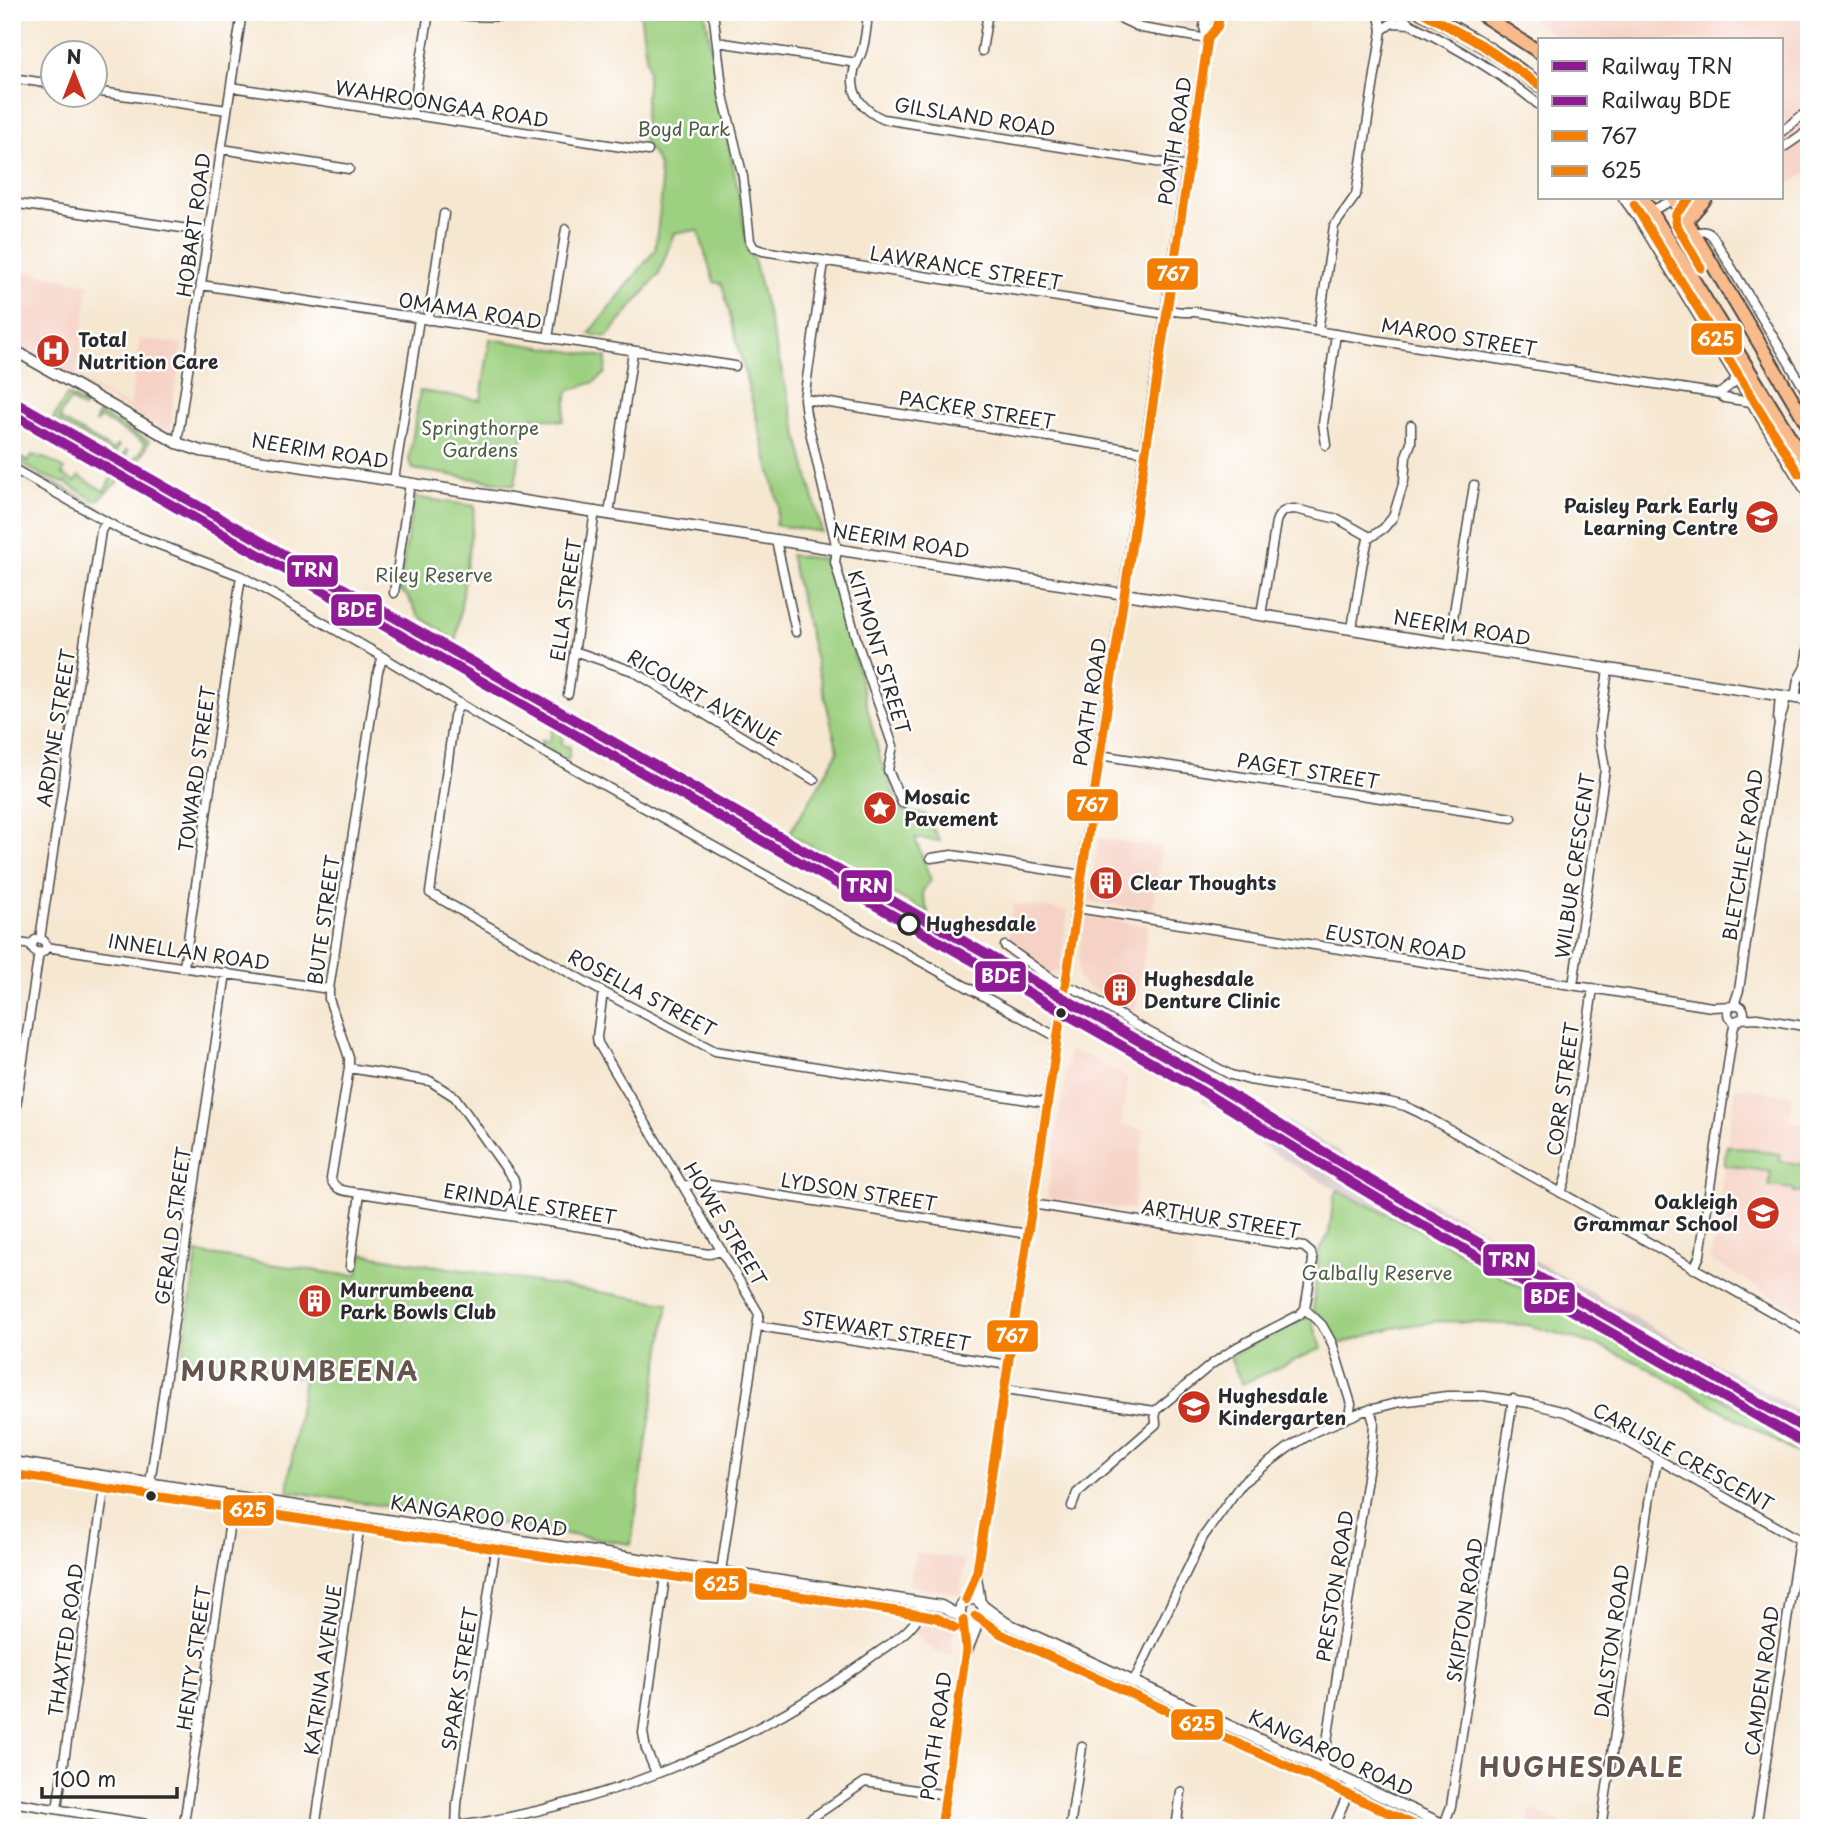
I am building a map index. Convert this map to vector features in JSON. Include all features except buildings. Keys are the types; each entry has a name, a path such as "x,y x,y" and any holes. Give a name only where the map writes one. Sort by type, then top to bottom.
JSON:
{"highway":[{"path":"1421,12 1481,44 1538,84"},
{"path":"1478,12 1538,51"},
{"path":"1644,200 1809,468"},
{"path":"1676,200 1809,427"},
{"path":"1687,220 1704,200"}],"street":[{"name":"HOBART ROAD","path":"177,443 242,12"},
{"path":"412,115 429,12 483,18 548,12"},
{"path":"711,12 717,42 856,63"},
{"name":"GILSLAND ROAD","path":"868,12 863,47 853,79 856,96 866,110 883,119 1188,167"},
{"path":"982,51 988,12"},
{"path":"1107,12 1141,28 1209,39"},
{"name":"POATH ROAD","path":"964,1601 976,1577 1009,1365 1209,39 1206,26 1208,12"},
{"name":"POATH ROAD","path":"1209,39 1217,29 1221,12"},
{"path":"1318,331 1334,226 1356,195 1382,30 1378,12"},
{"path":"1401,12 1402,18 1410,24 1492,69 1538,105"},
{"path":"1382,30 1392,23 1410,24"},
{"name":"LAWRANCE STREET","path":"717,42 723,95 743,177 750,241 754,248 824,262 1167,310"},
{"path":"12,78 38,83"},
{"name":"WAHROONGAA ROAD","path":"231,87 648,151"},
{"path":"108,93 227,110"},
{"path":"1783,130 1809,110"},
{"path":"1783,148 1809,130"},
{"path":"222,149 349,169"},
{"path":"1624,200 1809,497"},
{"path":"1651,211 1671,200"},
{"path":"12,203 209,232"},
{"path":"394,480 444,214"},
{"path":"548,338 566,229"},
{"path":"1694,233 1709,232 1713,237 1809,396"},
{"path":"804,399 824,262"},
{"name":"OMAMA ROAD","path":"201,285 735,366"},
{"name":"MAROO STREET","path":"1167,310 1183,307 1195,312 1719,394 1724,398 1751,402"},
{"path":"1326,445 1323,424 1336,334"},
{"name":"NEERIM ROAD","path":"12,349 177,443 201,450 1795,698"},
{"path":"609,514 634,352"},
{"path":"1719,394 1735,380 1745,363"},
{"name":"PACKER STREET","path":"804,399 1146,452"},
{"name":"KITMONT STREET","path":"804,399 837,549 835,562 856,642 893,746 888,770 902,803"},
{"path":"1352,629 1368,539 1384,528 1393,517 1404,481 1411,443 1411,425"},
{"path":"12,468 121,530 241,576 497,726 1057,1037"},
{"path":"394,593 410,483"},
{"path":"1449,644 1474,485"},
{"path":"1261,615 1276,522 1281,513 1295,509 1338,519 1370,537"},
{"name":"ELLA STREET","path":"568,694 595,512"},
{"name":"ARDYNE STREET","path":"12,1134 17,1070 42,946 102,531 106,522"},
{"path":"776,540 796,632"},
{"name":"TOWARD STREET","path":"184,967 241,576"},
{"name":"BLETCHLEY ROAD","path":"1737,1007 1779,723 1783,710 1808,682 1805,667 1809,642"},
{"name":"RICOURT AVENUE","path":"574,651 633,671 814,780"},
{"name":"BUTE STREET","path":"333,1185 331,1179 349,1058 329,999 329,989 378,671 383,657"},
{"name":"WILBUR CRESCENT","path":"1573,985 1605,769 1599,733 1608,669"},
{"name":"ROSELLA STREET","path":"460,703 454,715 430,893 603,992 715,1051 1047,1103"},
{"name":"PAGET STREET","path":"1099,755 1512,818"},
{"path":"931,858 952,855 1082,875"},
{"name":"EUSTON ROAD","path":"1077,908 1712,1007 1737,1007"},
{"path":"12,942 32,945 35,951 42,946"},
{"name":"INNELLAN ROAD","path":"42,946 329,989"},
{"path":"1005,946 1054,980 1084,993 1135,1024 1231,1075 1405,1107 1809,1333"},
{"name":"GERALD STREET","path":"150,1483 226,974"},
{"name":"CORR STREET","path":"1561,1193 1566,1178 1594,988"},
{"name":"HOWE STREET","path":"603,992 598,1043 760,1314 721,1572"},
{"name":"EUSTON ROAD","path":"1712,1007 1734,1019"},
{"path":"1694,1269 1700,1255 1734,1026 1734,1019 1728,1011 1737,1007"},
{"path":"1737,1007 1757,1018"},
{"path":"1734,1019 1743,1016 1737,1007"},
{"path":"1734,1019 1757,1018 1809,1027"},
{"path":"349,1068 430,1080 455,1097 514,1180 511,1216"},
{"name":"LYDSON STREET","path":"684,1186 697,1183 1028,1234"},
{"name":"ERINDALE STREET","path":"333,1185 338,1189 360,1193 620,1233 643,1244 709,1254 722,1251"},
{"path":"350,1266 360,1193"},
{"name":"ARTHUR STREET","path":"1032,1204 1304,1247 1311,1253 1313,1261 1305,1309"},
{"path":"1005,1389 1155,1411 1229,1352 1299,1315 1305,1309 1322,1325 1332,1342 1351,1404 1349,1416"},
{"name":"STEWART STREET","path":"758,1326 1009,1365"},
{"name":"CARLISLE CRESCENT","path":"1133,1681 1203,1537 1242,1483 1314,1432 1370,1409 1418,1399 1447,1395 1513,1399 1575,1416 1600,1427 1809,1545"},
{"name":"SKIPTON ROAD","path":"1448,1826 1513,1399"},
{"name":"PRESTON ROAD","path":"1323,1768 1373,1438 1370,1409"},
{"path":"1072,1506 1077,1493 1156,1424 1155,1411"},
{"name":"DALSTON ROAD","path":"1601,1828 1657,1459"},
{"name":"KANGAROO ROAD","path":"12,1462 923,1603 941,1606 962,1618"},
{"name":"THAXTED ROAD","path":"57,1809 106,1476"},
{"name":"HENTY STREET","path":"180,1827 234,1496"},
{"name":"KATRINA AVENUE","path":"315,1828 361,1516"},
{"name":"SPARK STREET","path":"456,1826 457,1804 497,1537"},
{"name":"CAMDEN ROAD","path":"1756,1828 1799,1540"},
{"path":"656,1773 644,1743 643,1726 667,1563"},
{"name":"POATH ROAD","path":"976,1577 982,1605"},
{"path":"974,1599 982,1605 983,1615 978,1621 971,1623 962,1618 960,1609 964,1601 974,1599"},
{"name":"KANGAROO ROAD","path":"941,1606 964,1601"},
{"path":"445,1828 492,1824 565,1803 656,1773 734,1739 829,1686 913,1625 921,1615 923,1603"},
{"name":"KANGAROO ROAD","path":"982,1605 1006,1623 1448,1826"},
{"name":"POATH ROAD","path":"962,1618 966,1650"},
{"name":"POATH ROAD","path":"941,1826 966,1650 978,1621"},
{"name":"KANGAROO ROAD","path":"978,1621 1006,1623"},
{"path":"1070,1828 1082,1747"},
{"path":"797,1828 865,1782 946,1795"},
{"path":"1333,1828 1353,1782"},
{"path":"1176,1828 1181,1792"},
{"path":"12,1802 180,1827"},
{"path":"941,1826 965,1828"}],"shaded area":[{"path":"1133,12 1198,12 1196,26 1146,18"},
{"path":"1522,12 1809,12 1809,172 1783,187 1783,38 1558,38"},
{"path":"12,266 89,284 76,378 130,407 140,339 182,344 172,409 171,435 12,344"},
{"path":"1099,838 1162,847 1152,911 1089,901"},
{"path":"1013,904 1068,911 1059,970 1050,974 1008,945"},
{"path":"1085,916 1148,926 1136,1010 1084,985 1078,977"},
{"path":"1069,1050 1097,1060 1128,1078 1121,1125 1144,1129 1133,1210 1047,1198"},
{"path":"1213,1079 1420,1200 1422,1198 1459,1217 1809,1417 1809,1449 1603,1330 1518,1286 1411,1225 1346,1195 1260,1145 1264,1135 1201,1100"},
{"name":"Oakleigh Grammar School","path":"1736,1087 1793,1096 1789,1121 1809,1125 1809,1316 1710,1260"},
{"path":"915,1552 965,1560 960,1594 909,1586"},
{"path":"899,1613 947,1620 954,1629 952,1655 935,1652 930,1645 927,1646"},
{"path":"1530,1809 1573,1828 1527,1828"}],"green space":[{"name":"Boyd Park","path":"640,12 705,12 748,251 754,260 822,532 775,525 779,506 722,284 714,282 698,230 674,233 659,274 607,337 589,334 655,250 662,192 658,163 643,139 648,70"},
{"name":"Springthorpe Gardens","path":"490,339 606,357 605,373 594,382 568,391 563,421 532,416 524,426 515,485 413,469 409,460 420,391 481,400"},
{"path":"67,395 86,405 83,408 70,400 60,419 113,450 118,445 115,454 53,419"},
{"path":"99,413 149,441 135,464 98,500 67,482 42,475 12,458 12,452 28,462 32,455 49,460 65,469 62,474 75,482 79,476 104,491 112,477 117,480 125,467 119,463 126,450 128,451 125,457 133,461 145,443 100,418 96,423"},
{"path":"12,463 38,478 62,487 129,523 127,528 91,509 76,495 34,477"},
{"name":"Riley Reserve","path":"414,497 475,506 456,641 419,616 407,596 399,589"},
{"path":"790,555 830,560 881,762 901,811 925,814 940,841 915,838 931,880 922,892 928,913 789,834 838,751"},
{"path":"556,702 573,711 570,732 553,724"},
{"path":"552,728 563,734 561,745 570,747 568,760 541,744 541,740 550,741"},
{"path":"1809,1137 1809,1194 1769,1186 1771,1172 1724,1165 1727,1146 1780,1154 1779,1161 1805,1165"},
{"name":"Galbally Reserve","path":"1338,1190 1411,1225 1518,1286 1603,1330 1809,1449 1809,1460 1639,1363 1597,1345 1528,1325 1439,1321 1393,1328 1339,1344 1313,1309 1319,1251 1329,1234 1334,1196"},
{"path":"197,1253 358,1275 361,1254 668,1303 631,1544 287,1491 304,1377 182,1359"},
{"path":"1310,1316 1322,1348 1242,1384 1230,1358 1265,1336"}],"rail line":[{"name":"TRN","path":"12,400 1211,1082 1423,1211 1809,1431"},
{"name":"BDE","path":"12,414 1205,1093 1417,1222 1803,1442"}],"transit line":[{"name":"767","path":"966,1600 977,1571 1208,39 1217,28 1221,12"},
{"name":"767","path":"1422,12 1482,45 1538,84"},
{"name":"625","path":"1688,200 1676,214 1675,222 1701,268"},
{"name":"625","path":"1634,204 1799,474"},
{"name":"625","path":"12,1474 921,1615 937,1618 955,1628"},
{"name":"625","path":"976,1616 1001,1634 1421,1828"},
{"name":"767","path":"941,1828 966,1650 963,1620"}],"place":[{"name":"Total Nutrition Care","path":"53,351"},
{"name":"Paisley Park Early Learning Centre","path":"1762,517"},
{"name":"Mosaic Pavement","path":"880,808"},
{"name":"Clear Thoughts","path":"1106,883"},
{"name":"Hughesdale","path":"909,924"},
{"name":"Hughesdale Denture Clinic","path":"1120,990"},
{"name":"Oakleigh Grammar School","path":"1763,1213"},
{"name":"Murrumbeena Park Bowls Club","path":"315,1301"},
{"name":"Hughesdale Kindergarten","path":"1194,1407"}],"district":[{"name":"MURRUMBEENA","path":"300,1372"},
{"name":"HUGHESDALE","path":"1582,1768"}]}
